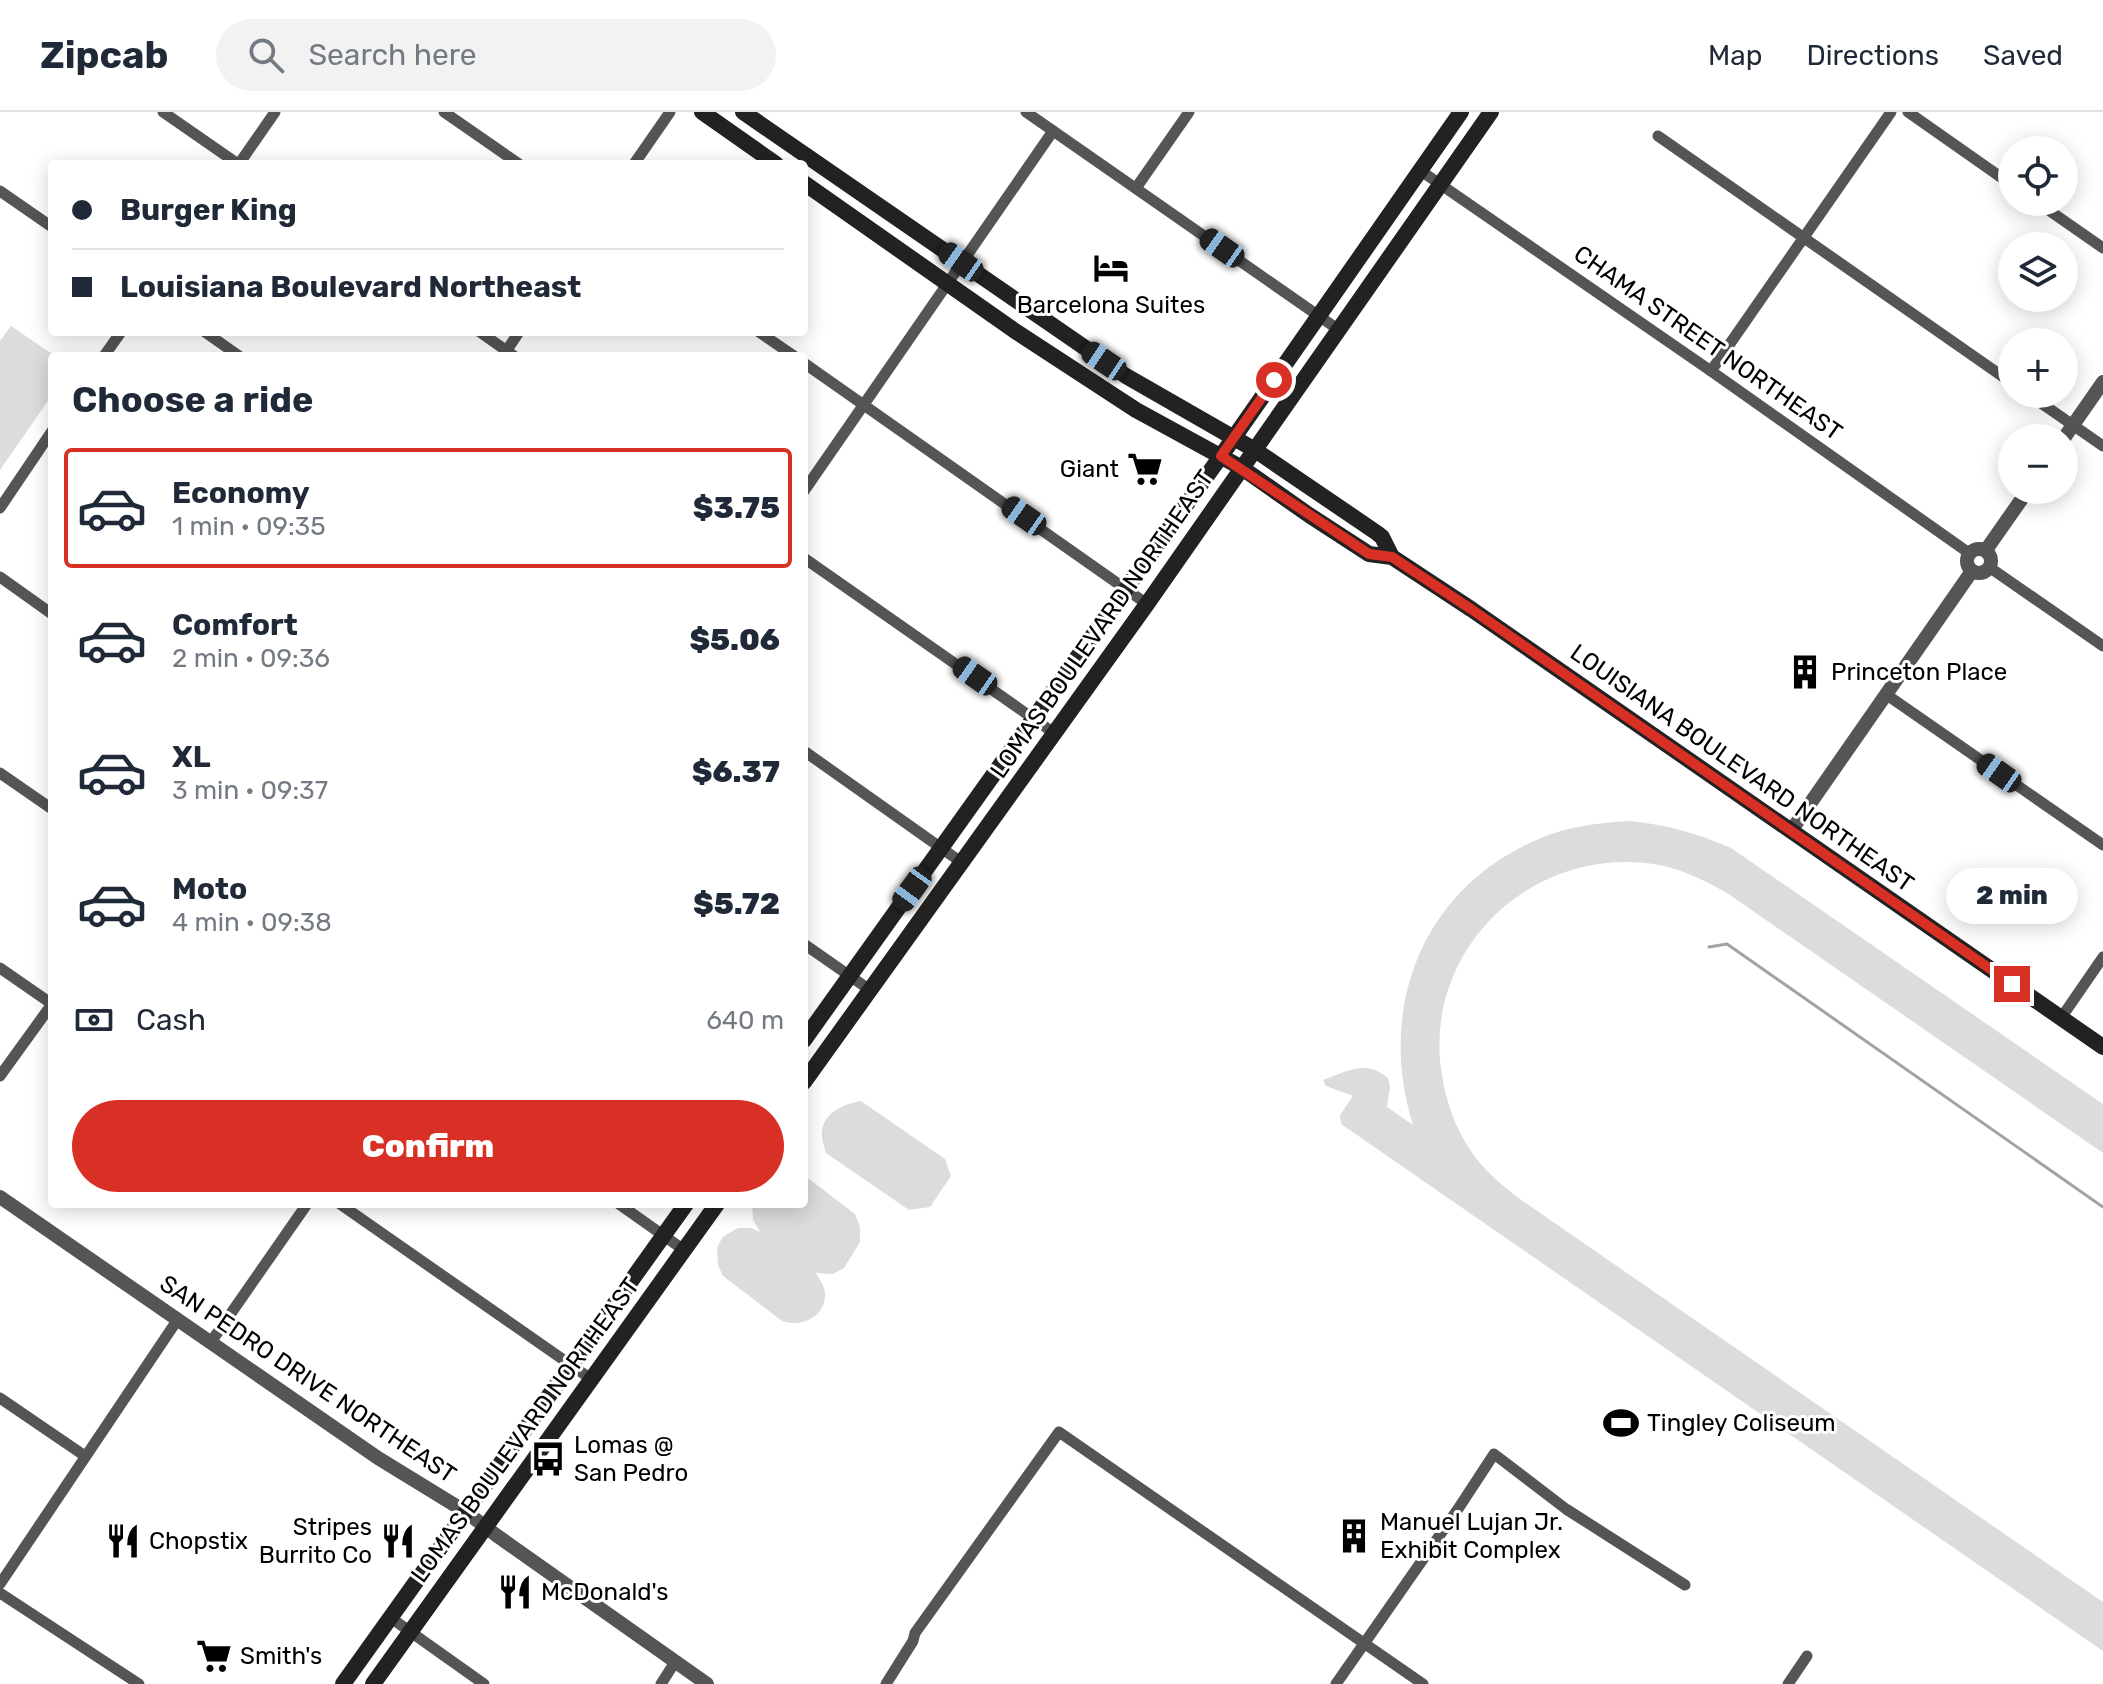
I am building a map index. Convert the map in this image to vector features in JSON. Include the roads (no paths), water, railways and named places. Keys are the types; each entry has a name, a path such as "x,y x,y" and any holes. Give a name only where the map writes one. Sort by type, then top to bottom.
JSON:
{"main road":[{"path":"702,112 770,160"},
{"name":"LOUISIANA BOULEVARD NORTHEAST","path":"743,112 1126,376 1255,450 1379,535 1392,557"},
{"name":"LOMAS BOULEVARD NORTHEAST","path":"808,1034 1221,456 1461,112"},
{"name":"LOMAS BOULEVARD NORTHEAST","path":"808,1076 1147,604 1491,112"},
{"name":"LOUISIANA BOULEVARD NORTHEAST","path":"808,186 1027,339 1136,410 1242,468 1369,554 1392,557 1471,609 2103,1047"},
{"name":"LOMAS BOULEVARD NORTHEAST","path":"343,1684 683,1208"},
{"name":"LOMAS BOULEVARD NORTHEAST","path":"373,1684 714,1208"}],"street":[{"path":"163,112 233,160"},
{"path":"242,160 275,112"},
{"path":"444,112 513,160"},
{"path":"637,160 670,112"},
{"path":"1026,112 1339,330"},
{"path":"1136,188 1189,112"},
{"path":"1711,371 1891,112"},
{"path":"1908,112 1998,175"},
{"path":"808,485 1053,131"},
{"path":"1658,136 1998,373"},
{"name":"CHAMA STREET NORTHEAST","path":"1421,171 1969,553"},
{"path":"0,191 48,224"},
{"path":"2057,216 2103,248"},
{"path":"211,336 233,352"},
{"path":"485,336 505,352"},
{"path":"765,336 788,352"},
{"path":"808,366 1147,604"},
{"path":"2074,424 2103,382"},
{"path":"2043,408 2060,424"},
{"path":"2078,436 2103,446"},
{"path":"0,508 48,437"},
{"path":"1986,550 2018,504"},
{"path":"1975,549 1986,550 1991,560 1989,567 1983,572 1972,571 1967,565 1969,553 1975,549"},
{"path":"808,561 1054,733"},
{"path":"1989,567 2103,646"},
{"path":"1791,831 1972,571"},
{"path":"0,577 48,611"},
{"path":"1887,695 2103,845"},
{"path":"808,754 961,862"},
{"path":"0,773 48,806"},
{"path":"808,947 870,990"},
{"path":"2061,1018 2103,957"},
{"path":"0,968 48,1001"},
{"path":"0,1076 48,1010"},
{"name":"SAN PEDRO DRIVE NORTHEAST","path":"0,1197 378,1458 466,1512 707,1684"},
{"path":"211,1342 304,1208"},
{"path":"346,1208 591,1379"},
{"path":"625,1208 684,1250"},
{"path":"0,1584 178,1319"},
{"path":"0,1398 85,1456"},
{"path":"886,1684 915,1633 1059,1432 1423,1684"},
{"path":"1336,1684 1494,1454 1566,1509 1685,1585"},
{"path":"0,1593 135,1683"},
{"path":"391,1618 484,1684"},
{"path":"1788,1684 1807,1656"},
{"path":"661,1684 675,1662"}],"waterway":[{"path":"1709,947 1727,944 2103,1207"}],"place":[{"name":"Barcelona Suites","path":"1111,268"},
{"name":"Giant","path":"1145,469"},
{"name":"Princeton Place","path":"1805,672"},
{"name":"Tingley Coliseum","path":"1621,1423"},
{"name":"Lomas @ San Pedro","path":"548,1459"},
{"name":"Manuel Lujan Jr. Exhibit Complex","path":"1354,1536"},
{"name":"Chopstix","path":"123,1541"},
{"name":"Stripes Burrito Co","path":"398,1541"},
{"name":"McDonald's","path":"515,1592"},
{"name":"Smith's","path":"214,1656"}]}
